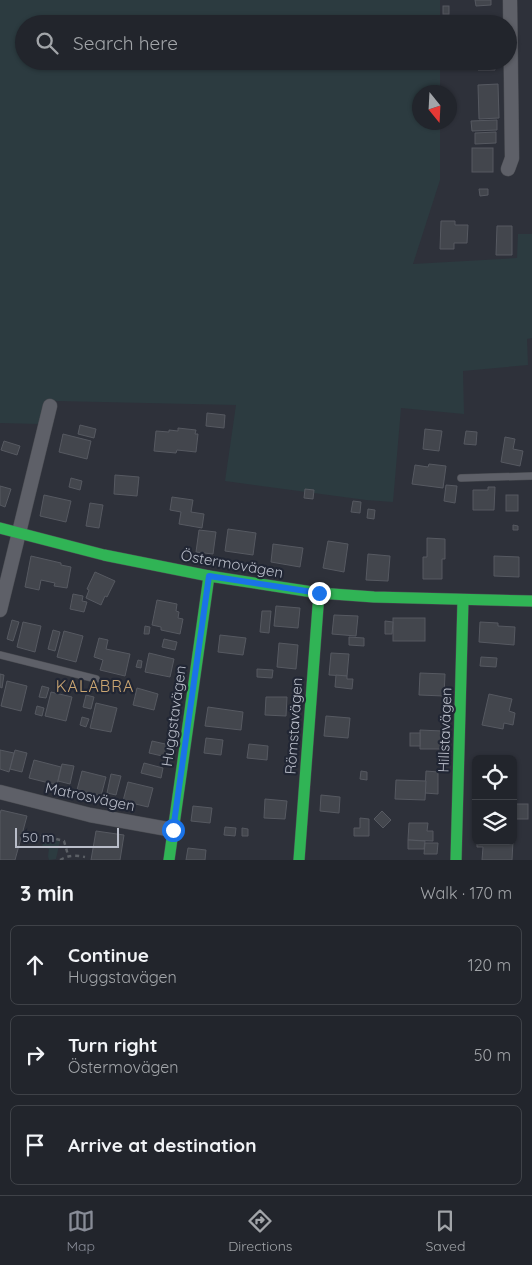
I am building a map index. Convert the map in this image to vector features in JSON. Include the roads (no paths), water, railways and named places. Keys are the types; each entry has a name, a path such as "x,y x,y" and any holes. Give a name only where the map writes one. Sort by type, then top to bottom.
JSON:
{"street":[{"path":"510,0 510,15"},
{"path":"508,169 512,158 511,70"},
{"path":"0,610 50,406"},
{"name":"Östermovägen","path":"0,528 104,555 209,576 319,593 374,597 532,601"},
{"name":"Huggstavägen","path":"169,860 209,576"},
{"name":"Römstavägen","path":"299,860 319,593"},
{"name":"Hillstavägen","path":"456,860 464,600"},
{"name":"Matrosvägen","path":"0,792 90,815 173,830"}],"lane":[{"path":"461,478 532,476"},
{"path":"0,655 96,679"}],"district":[{"name":"KALABRA","path":"95,686"}]}
